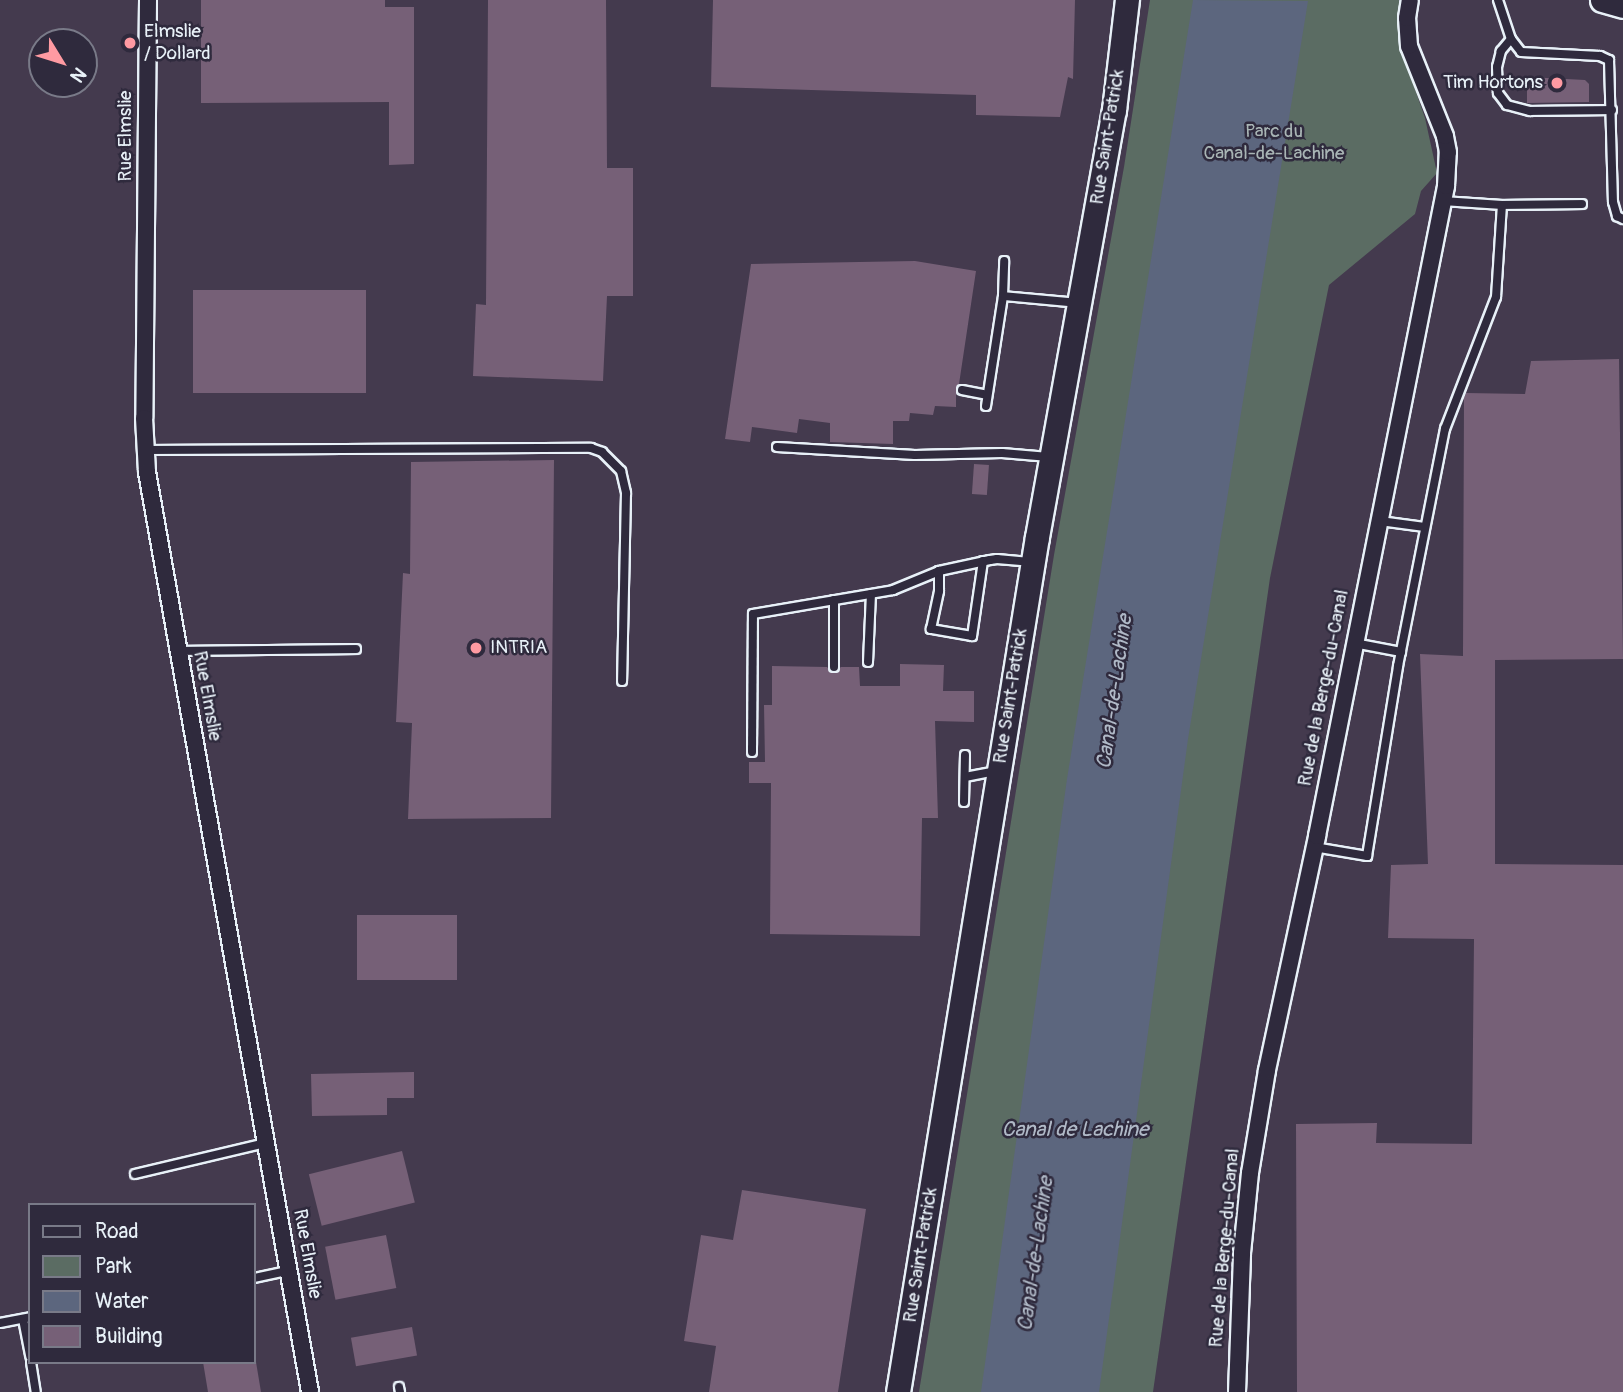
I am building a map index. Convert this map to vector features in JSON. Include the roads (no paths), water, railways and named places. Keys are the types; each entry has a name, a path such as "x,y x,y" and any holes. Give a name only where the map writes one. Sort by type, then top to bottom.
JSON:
{"main road":[{"name":"Rue Saint-Patrick","path":"898,1392 1033,562 1116,95 1127,0"},
{"path":"1602,0 1623,6"}],"street":[{"name":"Rue Elmslie","path":"148,0 145,450 178,651 310,1392"},
{"name":"Rue de la Berge-du-Canal","path":"1237,1392 1238,1302 1250,1173 1275,1026 1314,847 1448,166 1447,144 1409,46 1407,18 1410,0"}],"lane":[{"path":"1497,0 1511,39 1525,53 1605,57 1611,67 1613,202 1617,215 1623,219"},
{"path":"1511,39 1501,51 1497,67 1498,93 1507,105 1530,111 1612,110"},
{"path":"1443,201 1502,205 1581,204"},
{"path":"1314,847 1367,856 1401,652 1450,411 1496,297 1502,205"},
{"path":"986,406 1003,296 1004,261"},
{"path":"1003,296 1081,303"},
{"path":"962,390 987,395"},
{"path":"777,447 915,455 1002,453 1052,457"},
{"path":"145,450 591,448 602,452 621,471 626,493 622,681"},
{"path":"1378,521 1425,527"},
{"path":"752,752 753,614 893,590 939,570 984,561 1033,562"},
{"path":"939,570 939,591 931,629 972,636 984,561"},
{"path":"868,662 871,594"},
{"path":"834,600 834,667"},
{"path":"1354,643 1401,652"},
{"path":"178,651 356,649"},
{"path":"964,802 965,755"},
{"path":"965,777 999,771"},
{"path":"135,1174 265,1143"},
{"path":"256,1278 288,1271"},
{"path":"0,1323 26,1318 28,1337"},
{"path":"31,1364 36,1392"}],"water":[{"name":"Canal de Lachine","path":"1193,0 1308,1 1188,739 1099,1392 981,1392 1067,779"}],"place":[{"name":"Elmslie / Dollard","path":"130,43"},
{"name":"Tim Hortons","path":"1557,83"},
{"name":"INTRIA","path":"476,648"}],"park label":[{"name":"Parc du Canal-de-Lachine","path":"1274,143"}],"water label":[{"name":"Canal-de-Lachine","path":"1115,692"},
{"name":"Canal-de-Lachine","path":"1036,1254"}]}
